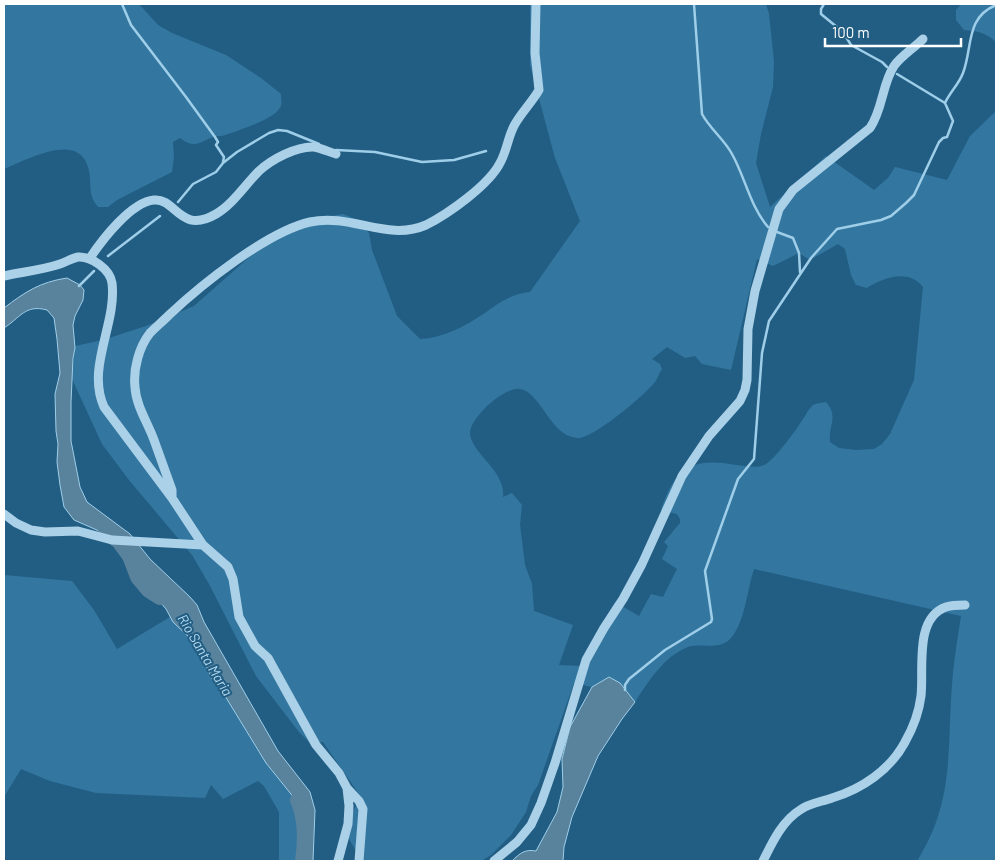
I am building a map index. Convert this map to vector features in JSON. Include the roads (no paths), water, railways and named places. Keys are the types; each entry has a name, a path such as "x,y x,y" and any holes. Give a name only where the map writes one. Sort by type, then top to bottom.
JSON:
{"street":[{"path":"172,498 172,490 138,402 135,386 141,350 150,334 210,280 261,244 287,230 311,222 333,220 357,223 382,230 414,229 434,220 486,183 501,162 515,123 539,90 535,53 536,4"},
{"path":"494,861 517,842 531,825 542,803 586,660 642,564 682,476 709,436 740,400 745,390 747,380 748,329 755,291 779,209 793,190 870,128 876,117 894,65 923,39"},
{"path":"90,258 110,232 144,203 161,200 188,220 200,220 215,215 261,170 286,154 301,148 316,147 336,154"},
{"path":"4,276 60,264 77,257 90,258 107,272 112,280 112,294 98,375 98,395 104,407 172,498 203,545 228,567 236,590 240,617 255,646 268,658 316,745 347,788 359,801 363,809 359,861"},
{"path":"4,514 16,523 31,530 45,532 78,531 112,540 203,545"},
{"path":"763,861 780,830 792,816 801,809 850,792 870,780 886,768 901,750 911,732 921,696 922,650 925,631 932,618 940,610 948,606 965,605"},
{"path":"338,861 348,824 347,788"}],"water":[{"path":"67,278 80,285 84,290 83,300 73,325 75,348 71,402 71,441 80,487 87,502 130,534 150,559 197,605 204,622 278,751 310,792 315,810 313,861 302,861 305,832 299,804 266,763 222,691 212,679 201,654 191,639 173,622 166,609 139,577 132,555 127,549 114,543 99,531 74,520 64,507 57,462 58,444 55,394 60,373 54,318 47,310 28,310 4,328 4,308 33,288"},
{"path":"609,677 620,683 635,702 598,756 572,817 564,847 563,861 512,861 523,852 536,851 557,812 563,787 562,759 570,727 592,687"}],"waterway":[{"path":"122,4 131,25 215,137 218,142 216,145 224,157 223,162"},
{"path":"694,4 702,114 732,154 752,201 768,227"},
{"path":"824,4 821,14 843,32 851,45 882,62 887,67"},
{"path":"945,103 963,73 972,34 979,17 996,5"},
{"path":"625,690 625,685 629,679 665,650 711,622 705,571 738,479 754,459 762,353 769,321 811,258 837,229 881,220 891,216 914,195 939,142 947,137 953,121 945,103 897,74"},
{"path":"178,202 193,184 216,172 223,163 237,152 269,133 278,130 287,131 319,144"},
{"path":"336,150 375,152 422,162 454,160 486,151"},
{"path":"108,256 160,216"},
{"path":"777,232 793,238 799,253 800,272"},
{"path":"79,286 94,271"},
{"name":"Rio Santa Maria","path":"106,532 119,541 130,556 138,577 149,590 160,597"},
{"name":"Rio Santa Maria","path":"298,800 303,814 305,830 303,861"}]}
